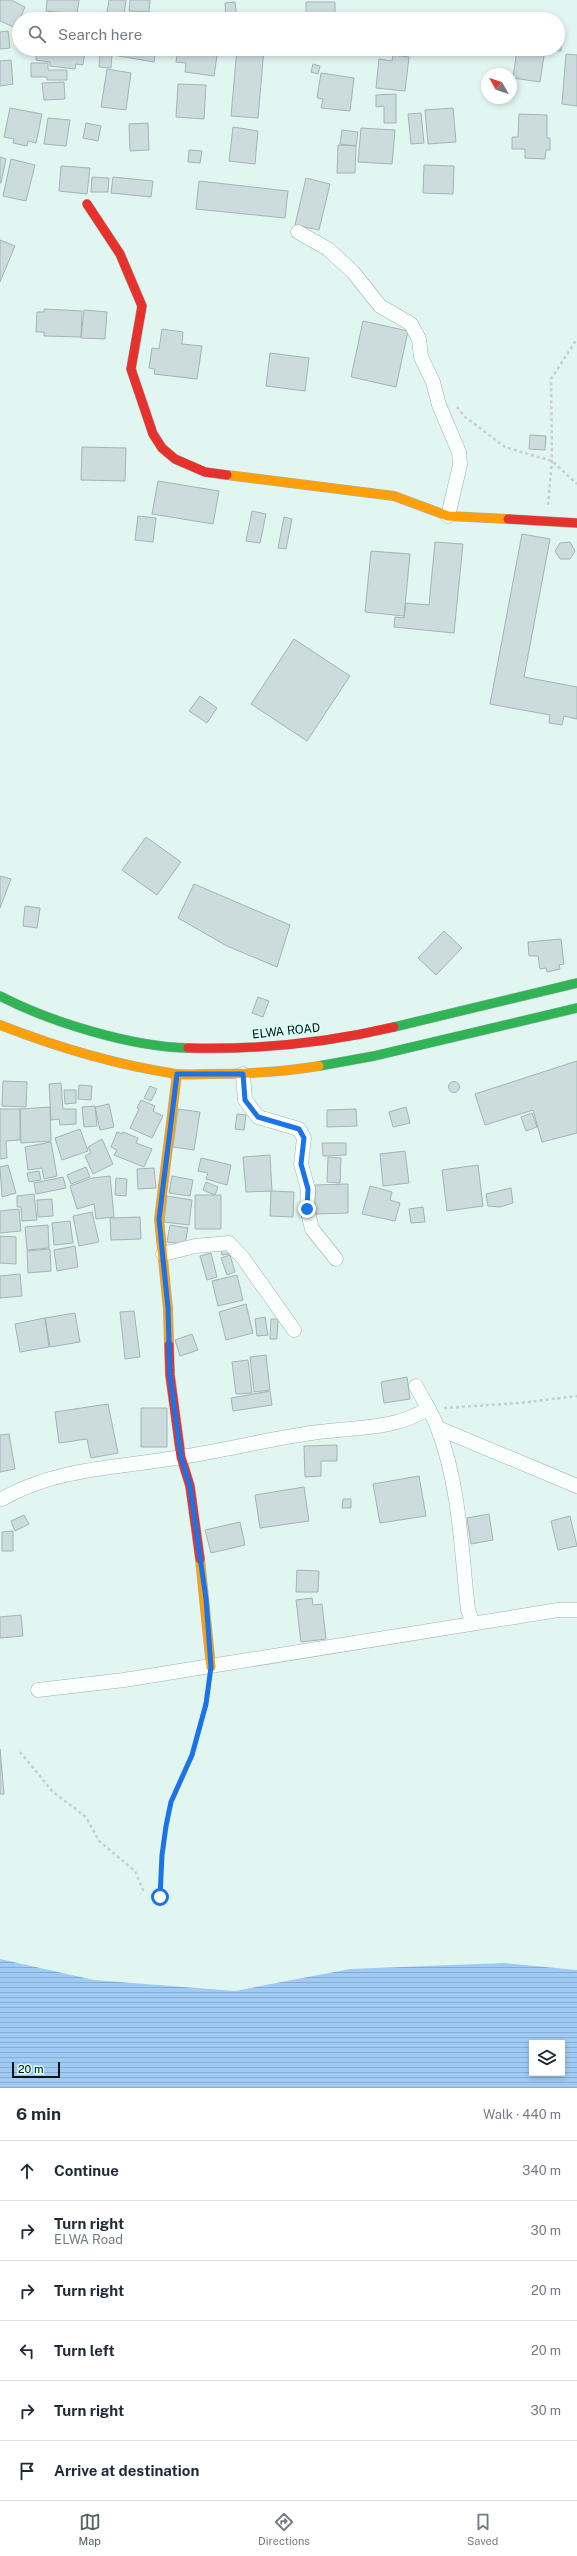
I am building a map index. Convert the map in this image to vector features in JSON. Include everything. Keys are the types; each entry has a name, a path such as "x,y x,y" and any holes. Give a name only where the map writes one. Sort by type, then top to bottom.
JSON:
{"street":[{"path":"87,204 120,254 142,306 131,369 152,434 162,448 175,458 205,472 394,496 448,516 577,523"},
{"path":"298,232 328,249 353,272 380,306 410,324 419,339 421,357 433,382 439,405 459,452 460,465 448,516"},
{"name":"ELWA ROAD","path":"0,996 44,1015 99,1032 182,1048 240,1048 284,1045 369,1032 576,982"},
{"path":"0,1025 35,1039 95,1056 177,1074 243,1074 288,1071 374,1056 577,1008"},
{"path":"177,1074 159,1219 163,1254 170,1375 181,1457 190,1486 206,1599 211,1667"},
{"path":"243,1074 245,1100 258,1117 299,1129 304,1138 301,1164 308,1189 307,1209 312,1229 336,1259"},
{"path":"163,1254 195,1246 229,1243 243,1258 294,1330"},
{"path":"416,1386 438,1428 458,1510 468,1610 473,1623"},
{"path":"2,1499 26,1486 60,1474 181,1457 274,1439 378,1427 416,1416 427,1409"},
{"path":"438,1428 577,1486"},
{"path":"38,1690 124,1680 211,1667 558,1610 577,1610"}],"path":[{"path":"547,522 552,461 551,380 577,339"},
{"path":"452,400 465,417 505,447 552,461 577,484"},
{"path":"427,1409 492,1406 577,1396"},
{"path":"160,1897 162,1855 167,1820 171,1802 192,1755 206,1704 211,1667"},
{"path":"20,1752 53,1792 86,1818 99,1841 135,1871 143,1890 141,1894"}],"water":[{"path":"0,1959 94,1980 235,1991 350,1969 504,1963 577,1970 577,2088 0,2088"}],"building":[{"path":"0,0 11,0 25,7 23,12 12,12 12,26 0,21"},
{"path":"47,0 79,0 77,12 46,11"},
{"path":"109,0 126,0 124,12 107,12"},
{"path":"130,0 150,0 149,12 129,11"},
{"path":"235,2 236,12 226,12 225,3"},
{"path":"306,2 335,2 335,12 306,12"},
{"path":"8,31 10,48 0,49 0,32"},
{"path":"566,54 577,55 577,106 562,104"},
{"path":"36,56 84,56 83,65 76,64 75,69 50,66 50,62 36,60"},
{"path":"100,56 112,56 111,68 99,67"},
{"path":"119,56 155,56 154,62"},
{"path":"177,56 217,56 214,76 185,72 186,63 176,62"},
{"path":"236,56 263,56 258,118 231,116"},
{"path":"393,56 409,57 405,91 376,88 379,59 392,61"},
{"path":"516,56 544,56 540,82 517,79 517,68 514,68"},
{"path":"11,60 13,84 0,86 0,61"},
{"path":"31,63 48,63 48,70 67,70 67,80 47,80 47,77 31,77"},
{"path":"313,64 320,66 318,74 311,72"},
{"path":"107,69 131,73 126,110 101,107"},
{"path":"321,73 354,78 350,111 321,108 323,99 317,98"},
{"path":"64,82 65,99 44,100 42,83"},
{"path":"178,84 206,85 204,119 176,117"},
{"path":"396,94 396,123 384,123 384,106 376,107 376,95"},
{"path":"10,108 42,114 36,143 28,141 27,146 13,143 14,139 4,137"},
{"path":"453,108 456,142 428,144 425,110"},
{"path":"421,113 424,143 411,144 408,114"},
{"path":"519,114 547,115 547,138 550,138 550,150 546,150 545,159 525,158 525,149 512,149 512,137 518,137"},
{"path":"48,118 70,120 66,146 44,144"},
{"path":"86,123 101,126 98,141 83,138"},
{"path":"148,123 149,150 130,151 129,124"},
{"path":"233,127 258,131 255,164 229,161"},
{"path":"361,128 395,130 392,164 358,162"},
{"path":"342,130 358,132 356,146 340,144"},
{"path":"338,145 356,146 355,173 337,173"},
{"path":"189,150 202,151 200,163 188,162"},
{"path":"0,157 6,159 1,183 0,183"},
{"path":"11,159 35,165 26,201 3,196"},
{"path":"424,165 454,166 453,194 423,193"},
{"path":"61,166 90,168 87,194 59,191"},
{"path":"92,177 109,178 108,192 91,192"},
{"path":"113,177 153,181 151,197 111,193"},
{"path":"306,178 330,184 319,230 295,225"},
{"path":"199,181 288,191 285,218 196,209"},
{"path":"0,240 15,246 0,282"},
{"path":"44,309 82,311 81,337 44,336 44,332 36,332 37,312 44,312"},
{"path":"84,310 107,312 105,339 81,338"},
{"path":"363,321 408,331 396,387 351,377"},
{"path":"162,329 183,332 182,344 202,346 197,379 154,374 155,369 149,368 152,348 159,349"},
{"path":"270,353 309,358 305,391 266,386"},
{"path":"530,435 546,436 545,450 529,449"},
{"path":"82,447 126,448 125,481 81,480"},
{"path":"158,481 219,491 213,524 152,514"},
{"path":"252,511 266,514 260,543 246,541"},
{"path":"138,516 156,518 153,542 135,540"},
{"path":"284,517 292,519 286,549 278,548"},
{"path":"522,534 550,539 524,677 577,687 577,719 564,716 562,725 549,723 550,715 490,704"},
{"path":"435,542 463,544 454,633 394,627 395,617 404,618 406,603 429,605"},
{"path":"570,542 575,551 570,559 560,559 555,551 560,543"},
{"path":"371,551 410,554 404,616 365,612"},
{"path":"294,639 350,676 307,741 251,704"},
{"path":"200,696 217,708 207,723 189,711"},
{"path":"146,837 181,862 157,895 122,870"},
{"path":"0,876 11,879 0,908"},
{"path":"194,884 290,925 277,967 227,946 178,918"},
{"path":"25,906 40,908 37,928 23,926"},
{"path":"444,931 462,948 436,975 418,958"},
{"path":"561,939 564,964 559,965 560,969 547,972 546,968 540,969 538,956 529,956 528,942"},
{"path":"258,997 269,1001 263,1017 252,1013"},
{"path":"577,1061 577,1133 542,1142 533,1110 485,1125 475,1094"},
{"path":"3,1081 27,1082 26,1107 2,1106"},
{"path":"452,1082 456,1082 458,1083 458,1091 452,1092 449,1089 449,1085"},
{"path":"61,1083 63,1109 76,1109 76,1124 60,1125 59,1119 51,1120 49,1084"},
{"path":"79,1085 92,1086 91,1100 78,1099"},
{"path":"150,1086 157,1089 151,1101 144,1098"},
{"path":"64,1090 76,1090 76,1103 65,1104"},
{"path":"141,1100 155,1106 153,1111 163,1116 152,1138 130,1128 139,1109 137,1108"},
{"path":"109,1104 114,1127 100,1130 95,1107"},
{"path":"95,1106 97,1126 84,1127 82,1107"},
{"path":"50,1107 51,1141 21,1143 20,1109"},
{"path":"406,1107 410,1123 393,1127 389,1112"},
{"path":"0,1109 20,1109 20,1140 6,1141 7,1158 0,1159"},
{"path":"178,1109 200,1112 194,1150 173,1147"},
{"path":"356,1109 357,1126 327,1127 327,1110"},
{"path":"532,1113 537,1127 526,1131 521,1117"},
{"path":"237,1114 246,1115 244,1130 235,1129"},
{"path":"80,1129 88,1151 62,1160 55,1138"},
{"path":"117,1132 122,1134 123,1132 138,1138 136,1143 152,1149 144,1167 114,1155 117,1150 111,1147"},
{"path":"102,1139 113,1164 93,1174 85,1156 91,1153 88,1147"},
{"path":"51,1142 57,1176 44,1179 42,1168 28,1170 25,1147"},
{"path":"322,1143 346,1143 346,1155 323,1156"},
{"path":"405,1151 409,1183 383,1186 380,1154"},
{"path":"270,1155 272,1191 246,1192 243,1157"},
{"path":"328,1157 341,1158 340,1183 327,1182"},
{"path":"201,1158 231,1165 227,1185 206,1179 208,1173 198,1171"},
{"path":"8,1165 16,1193 2,1197 0,1167"},
{"path":"478,1165 483,1206 447,1211 442,1170"},
{"path":"86,1167 90,1177 71,1184 67,1175"},
{"path":"154,1168 156,1188 138,1189 137,1169"},
{"path":"39,1171 41,1180 29,1182 27,1173"},
{"path":"110,1176 114,1217 96,1219 94,1204 77,1209 70,1186 92,1178"},
{"path":"172,1176 193,1180 190,1196 169,1193"},
{"path":"63,1177 66,1188 36,1194 34,1183"},
{"path":"116,1178 127,1179 126,1196 115,1195"},
{"path":"206,1182 218,1187 215,1195 203,1190"},
{"path":"348,1184 348,1213 315,1214 315,1185"},
{"path":"370,1186 392,1192 390,1200 400,1203 395,1221 362,1214"},
{"path":"511,1188 513,1203 500,1207 488,1206 486,1194"},
{"path":"271,1191 294,1192 293,1217 270,1216"},
{"path":"34,1194 37,1220 22,1221 21,1207 17,1207 17,1196"},
{"path":"195,1195 221,1195 221,1229 195,1229"},
{"path":"167,1196 192,1200 189,1225 164,1222"},
{"path":"52,1199 53,1216 38,1217 37,1200"},
{"path":"423,1207 425,1222 411,1223 409,1209"},
{"path":"19,1209 21,1231 0,1233 0,1211"},
{"path":"92,1212 99,1242 79,1246 73,1216"},
{"path":"140,1217 141,1239 111,1240 110,1218"},
{"path":"70,1221 73,1243 54,1245 52,1223"},
{"path":"48,1225 49,1248 27,1250 25,1227"},
{"path":"170,1225 188,1228 185,1244 167,1242"},
{"path":"0,1236 16,1237 16,1264 0,1263"},
{"path":"226,1245 229,1254 222,1255 220,1247"},
{"path":"75,1246 78,1267 57,1271 54,1250"},
{"path":"50,1249 51,1271 28,1273 27,1251"},
{"path":"211,1253 217,1277 207,1280 200,1256"},
{"path":"230,1255 235,1272 227,1275 221,1258"},
{"path":"20,1274 22,1296 0,1298 0,1276"},
{"path":"237,1275 243,1300 218,1306 212,1281"},
{"path":"246,1304 253,1333 226,1340 219,1312"},
{"path":"134,1311 140,1357 125,1359 120,1312"},
{"path":"75,1313 80,1342 50,1347 45,1318"},
{"path":"265,1317 268,1335 257,1336 255,1319"},
{"path":"45,1318 49,1347 20,1352 15,1324"},
{"path":"271,1319 278,1319 277,1339 270,1339"},
{"path":"192,1334 198,1350 180,1356 175,1340"},
{"path":"266,1355 270,1390 254,1392 250,1357"},
{"path":"248,1360 252,1393 236,1394 232,1362"},
{"path":"407,1377 410,1399 384,1403 381,1382"},
{"path":"270,1391 272,1405 233,1411 231,1398"},
{"path":"108,1404 118,1453 91,1458 87,1439 59,1443 55,1412"},
{"path":"141,1408 167,1408 167,1447 141,1447"},
{"path":"9,1434 15,1469 0,1472 0,1435"},
{"path":"337,1445 337,1461 321,1461 321,1476 305,1477 304,1446"},
{"path":"419,1476 426,1516 380,1523 373,1484"},
{"path":"304,1487 309,1521 260,1528 255,1495"},
{"path":"343,1499 351,1499 351,1508 342,1508"},
{"path":"489,1514 493,1540 471,1544 467,1518"},
{"path":"24,1515 29,1524 15,1531 11,1521"},
{"path":"570,1516 577,1546 558,1550 551,1521"},
{"path":"240,1522 245,1545 211,1553 205,1530"},
{"path":"13,1531 13,1551 2,1551 2,1532"},
{"path":"297,1570 319,1571 318,1592 296,1592"},
{"path":"312,1598 313,1605 322,1604 326,1639 301,1642 296,1600"},
{"path":"21,1615 23,1636 0,1638 0,1617"},
{"path":"0,1749 4,1794 0,1794"}],"traffic: fast":[{"path":"394,1027 577,983"},
{"path":"0,996 20,1006 67,1024 117,1038 166,1047 188,1048"},
{"path":"319,1066 374,1056 577,1008"}],"traffic: slow":[{"path":"227,475 394,496 448,516 508,519"},
{"path":"0,1025 43,1041 87,1054 131,1066 176,1074 251,1073 292,1070 319,1066"},
{"path":"169,1345 168,1309 159,1219 177,1074"},
{"path":"200,1559 211,1667"}],"traffic: jam":[{"path":"87,204 120,254 142,306 131,369 153,434 162,448 175,459 205,472 227,475"},
{"path":"508,519 577,523"},
{"path":"188,1048 240,1048 292,1044 368,1033 394,1027"},
{"path":"169,1345 170,1375 181,1457 190,1486 200,1559"}],"route":[{"path":"160,1897 162,1855 171,1802 192,1755 198,1727 206,1704 211,1667 206,1599 190,1486 181,1457 170,1375 168,1308 159,1219 166,1174 177,1074 243,1074 245,1100 258,1117 279,1125 299,1129 304,1138 304,1151 301,1164 303,1176 308,1189 307,1209"}]}
